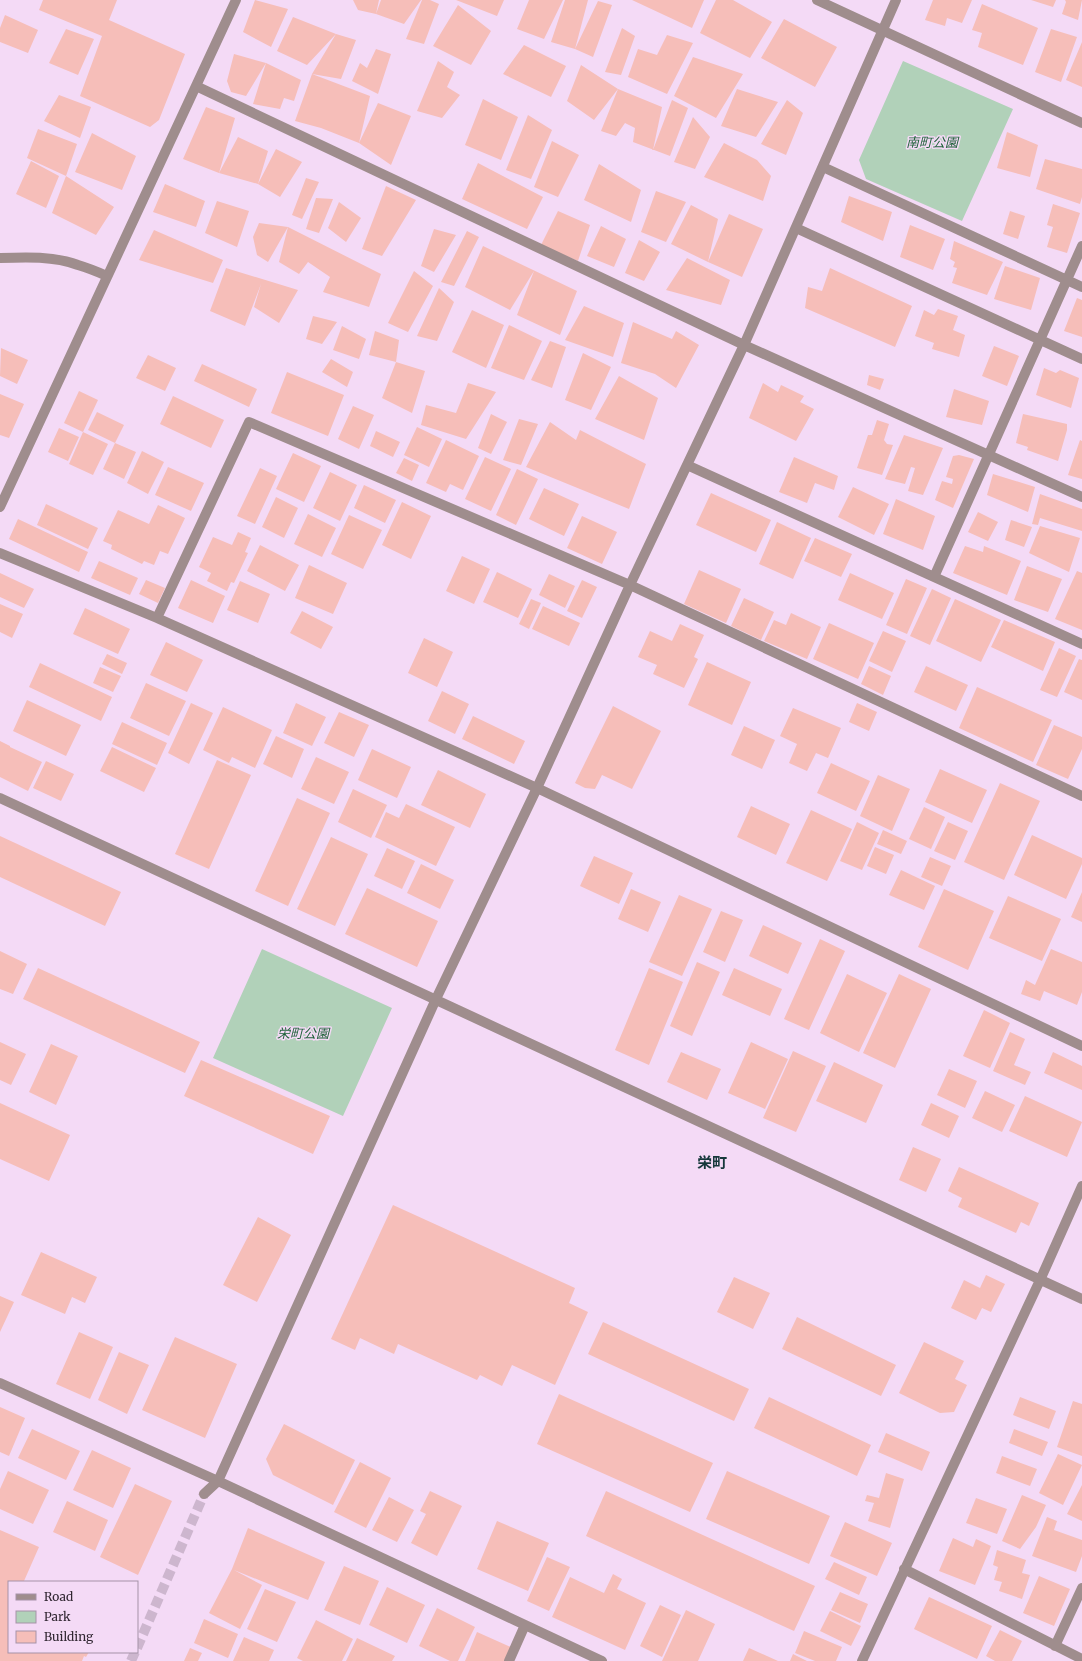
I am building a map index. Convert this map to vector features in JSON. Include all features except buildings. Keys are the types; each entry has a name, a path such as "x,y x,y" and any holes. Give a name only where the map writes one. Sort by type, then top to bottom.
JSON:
{"street":[{"path":"0,507 236,0"},
{"path":"817,0 1082,123"},
{"path":"204,1494 218,1481 436,999 537,788 630,585 744,345 896,0"},
{"path":"196,86 744,345 1082,497"},
{"path":"823,168 1082,286"},
{"path":"796,228 1082,359"},
{"path":"934,577 1082,246"},
{"path":"0,258 32,257 59,260 77,264 108,276"},
{"path":"157,618 249,422 630,585 1082,796"},
{"path":"687,465 1082,644"},
{"path":"0,553 157,618 537,788 1082,1046"},
{"path":"0,798 1041,1278 1082,1299"},
{"path":"862,1661 1041,1278 1082,1186"},
{"path":"0,1382 218,1481 602,1661"},
{"path":"904,1569 1082,1660"},
{"path":"1055,1646 1082,1588"},
{"path":"509,1661 525,1625"}],"green space":[{"name":"南町公園","path":"903,61 1013,109 962,221 866,179 859,160"},
{"name":"栄町公園","path":"262,949 392,1008 343,1116 213,1058"}],"tunnel":[{"path":"138,1646 204,1494"},
{"path":"131,1661 135,1653"}],"district":[{"name":"栄町","path":"712,1163"}]}
